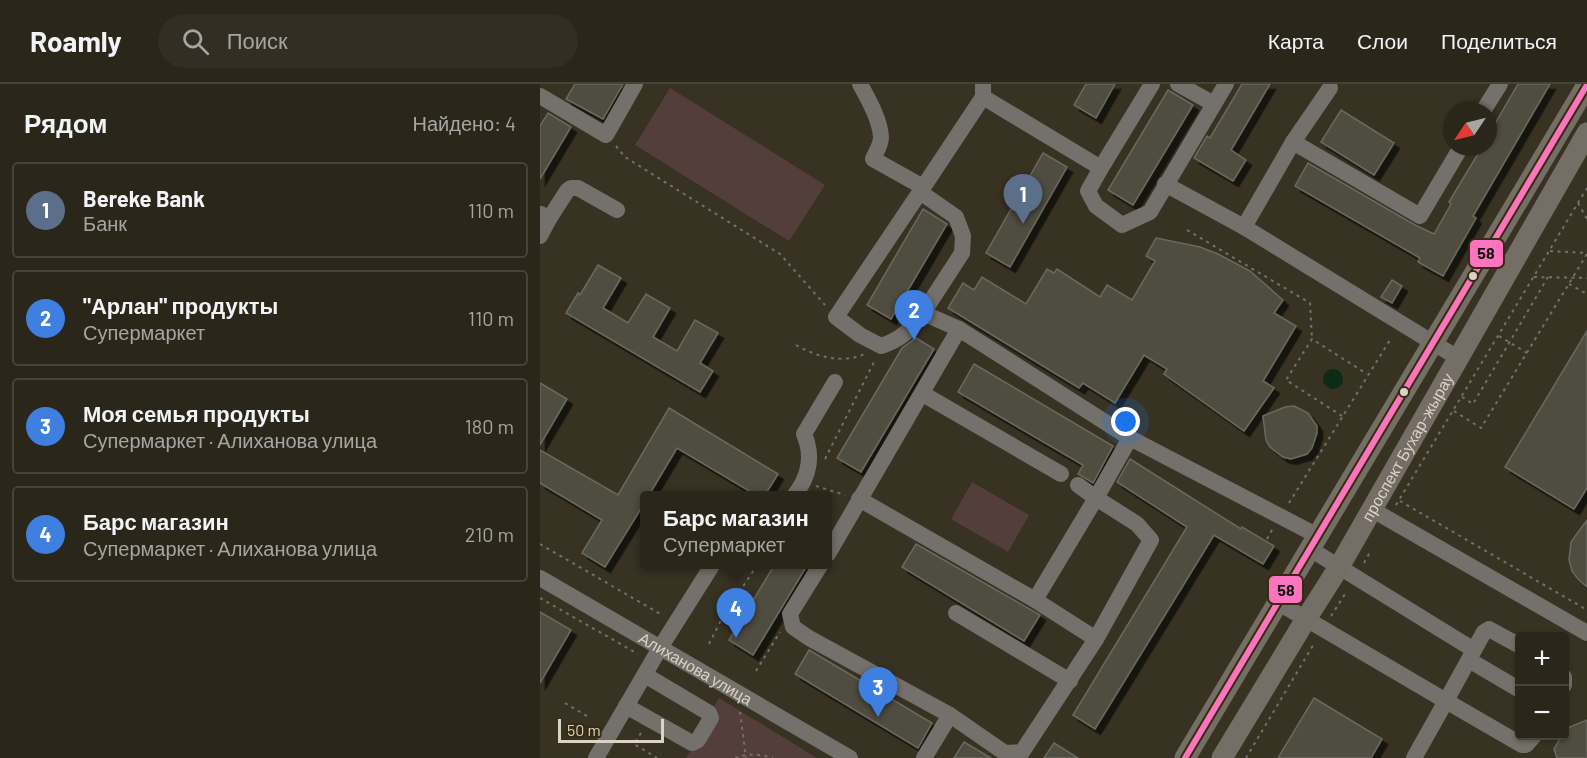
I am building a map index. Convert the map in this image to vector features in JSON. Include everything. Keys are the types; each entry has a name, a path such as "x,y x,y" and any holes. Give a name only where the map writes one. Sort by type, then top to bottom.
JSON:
{"main road":[{"name":"проспект Бухар-жырау","path":"1185,758 1587,85"},
{"name":"проспект Бухар-жырау","path":"1222,758 1347,572 1458,358 1587,133"}],"street":[{"path":"540,96 606,135 635,84"},
{"path":"860,84 872,106 881,136 880,146 873,159 921,190 956,217 963,236 962,253 923,313 906,334 896,341 881,346 860,335 836,317 921,190 983,90 1101,168"},
{"path":"1152,84 1088,191 1096,206 1122,225 1150,212 1226,84"},
{"path":"1178,84 1214,104"},
{"path":"1489,102 1500,84"},
{"path":"1244,227 1293,142 1329,88"},
{"path":"1293,142 1420,216 1456,156"},
{"path":"1165,184 1244,227 1458,358"},
{"path":"540,236 544,217 571,188 578,188 618,210"},
{"path":"923,313 959,329 1130,438 1280,517 1314,542 1347,572 1515,686"},
{"path":"832,547 959,329"},
{"path":"797,491 805,482 810,457 804,434 835,382"},
{"path":"923,394 1061,474"},
{"path":"1035,600 1130,438"},
{"path":"818,569 790,614 793,627 950,715 1005,753 1022,752 1096,639 1151,540 1137,524 1078,485"},
{"path":"860,499 1035,600 1096,639"},
{"path":"1379,514 1587,633"},
{"path":"596,758 675,622 710,569"},
{"name":"Алиханова улица","path":"540,578 652,662 850,758"},
{"path":"1279,603 1522,745 1526,745 1530,740"},
{"path":"956,613 1070,681"},
{"path":"1414,758 1484,632 1489,629 1515,643"},
{"path":"626,706 692,743 698,740 711,718 709,713 652,662"},
{"path":"924,758 950,715"}],"path":[{"path":"606,135 625,157 780,254 836,317"},
{"path":"1379,514 1399,501 1587,188"},
{"path":"1578,203 1587,219"},
{"path":"1187,230 1310,303 1312,339 1286,380 1342,416"},
{"path":"1454,411 1482,428 1587,254 1550,251"},
{"path":"1534,277 1587,278"},
{"path":"1462,398 1473,404 1548,277"},
{"path":"1569,284 1587,294"},
{"path":"1499,336 1527,353"},
{"path":"1312,339 1368,375"},
{"path":"1267,538 1390,340"},
{"path":"796,345 811,354 842,359 862,356 881,346"},
{"path":"823,463 846,421 881,346"},
{"path":"1484,375 1489,378"},
{"path":"814,485 860,499"},
{"path":"1399,501 1587,610"},
{"path":"540,544 675,622"},
{"path":"1246,758 1314,624 1347,572 1372,548"},
{"path":"709,644 722,618 755,569"},
{"path":"540,598 652,662"},
{"path":"756,671 790,614"},
{"path":"566,703 590,718"},
{"path":"634,744 657,758"},
{"path":"735,758 753,754 773,758"}],"shaded area":[{"path":"670,88 825,185 789,241 635,145"},
{"path":"1333,369 1340,372 1343,379 1340,386 1333,389 1326,386 1323,379 1326,372"},
{"path":"972,482 1029,515 1008,552 951,519"},
{"path":"719,698 817,758 686,758"}],"building":[{"path":"575,84 623,84 603,119 566,99"},
{"path":"1086,84 1115,84 1096,118 1074,105"},
{"path":"1242,84 1270,84 1231,150 1246,160 1233,181 1194,158 1207,136 1210,138"},
{"path":"1518,84 1550,84 1473,216 1476,218 1443,276 1418,262 1420,258 1295,186 1308,163 1434,234 1451,204 1449,202 1477,156 1497,156 1497,120"},
{"path":"1168,90 1193,105 1133,205 1108,190"},
{"path":"1341,110 1394,143 1374,175 1321,142"},
{"path":"548,113 571,127 540,179 540,126"},
{"path":"1043,153 1067,167 1010,267 986,253"},
{"path":"923,209 947,224 891,319 867,305"},
{"path":"1156,238 1200,247 1250,271 1283,300 1274,313 1296,326 1263,381 1274,388 1244,431 1164,374 1167,369 1144,355 1115,403 1083,383 1079,388 948,308 963,283 974,290 982,277 1026,304 1047,269 1054,273 1057,269 1100,297 1107,285 1132,300 1155,261 1146,256"},
{"path":"598,265 621,278 603,308 628,323 646,294 670,308 653,337 677,351 695,320 718,333 700,363 713,371 700,392 566,313"},
{"path":"1392,280 1402,286 1392,303 1381,297"},
{"path":"1587,331 1587,488 1574,509 1505,467"},
{"path":"916,338 934,349 861,472 837,458 902,348"},
{"path":"974,364 1113,446 1093,483 1078,474 1083,465 958,392"},
{"path":"540,383 567,399 540,445"},
{"path":"1294,406 1308,413 1317,426 1317,433 1312,448 1307,454 1291,459 1283,457 1270,447 1266,440 1263,416 1285,407"},
{"path":"669,408 778,474 767,491 749,491 677,448 651,491 640,491 640,510 605,567 582,553 602,520 540,483 540,450 618,495"},
{"path":"1130,459 1241,529 1242,527 1274,546 1263,564 1214,535 1095,729 1073,715 1187,527 1117,482"},
{"path":"1587,520 1587,587 1572,571 1569,560 1571,542"},
{"path":"916,544 1040,615 1024,641 902,567"},
{"path":"772,569 805,569 753,655 729,640"},
{"path":"540,612 571,630 540,683"},
{"path":"809,650 932,723 918,748 795,674"},
{"path":"1314,698 1382,739 1371,758 1278,758"},
{"path":"1587,720 1587,758 1557,758 1554,749 1559,740 1569,740 1569,727"},
{"path":"964,742 991,758 954,758"},
{"path":"1054,743 1078,758 1044,758"}],"transit line":[{"name":"58","path":"1185,758 1587,85"}],"place":[{"name":"Bereke Bank","path":"1023,224"},
{"name":"\"Арлан\" продукты","path":"914,340"},
{"name":"Барс магазин","path":"736,638"},
{"name":"Моя семья продукты","path":"878,717"}]}
